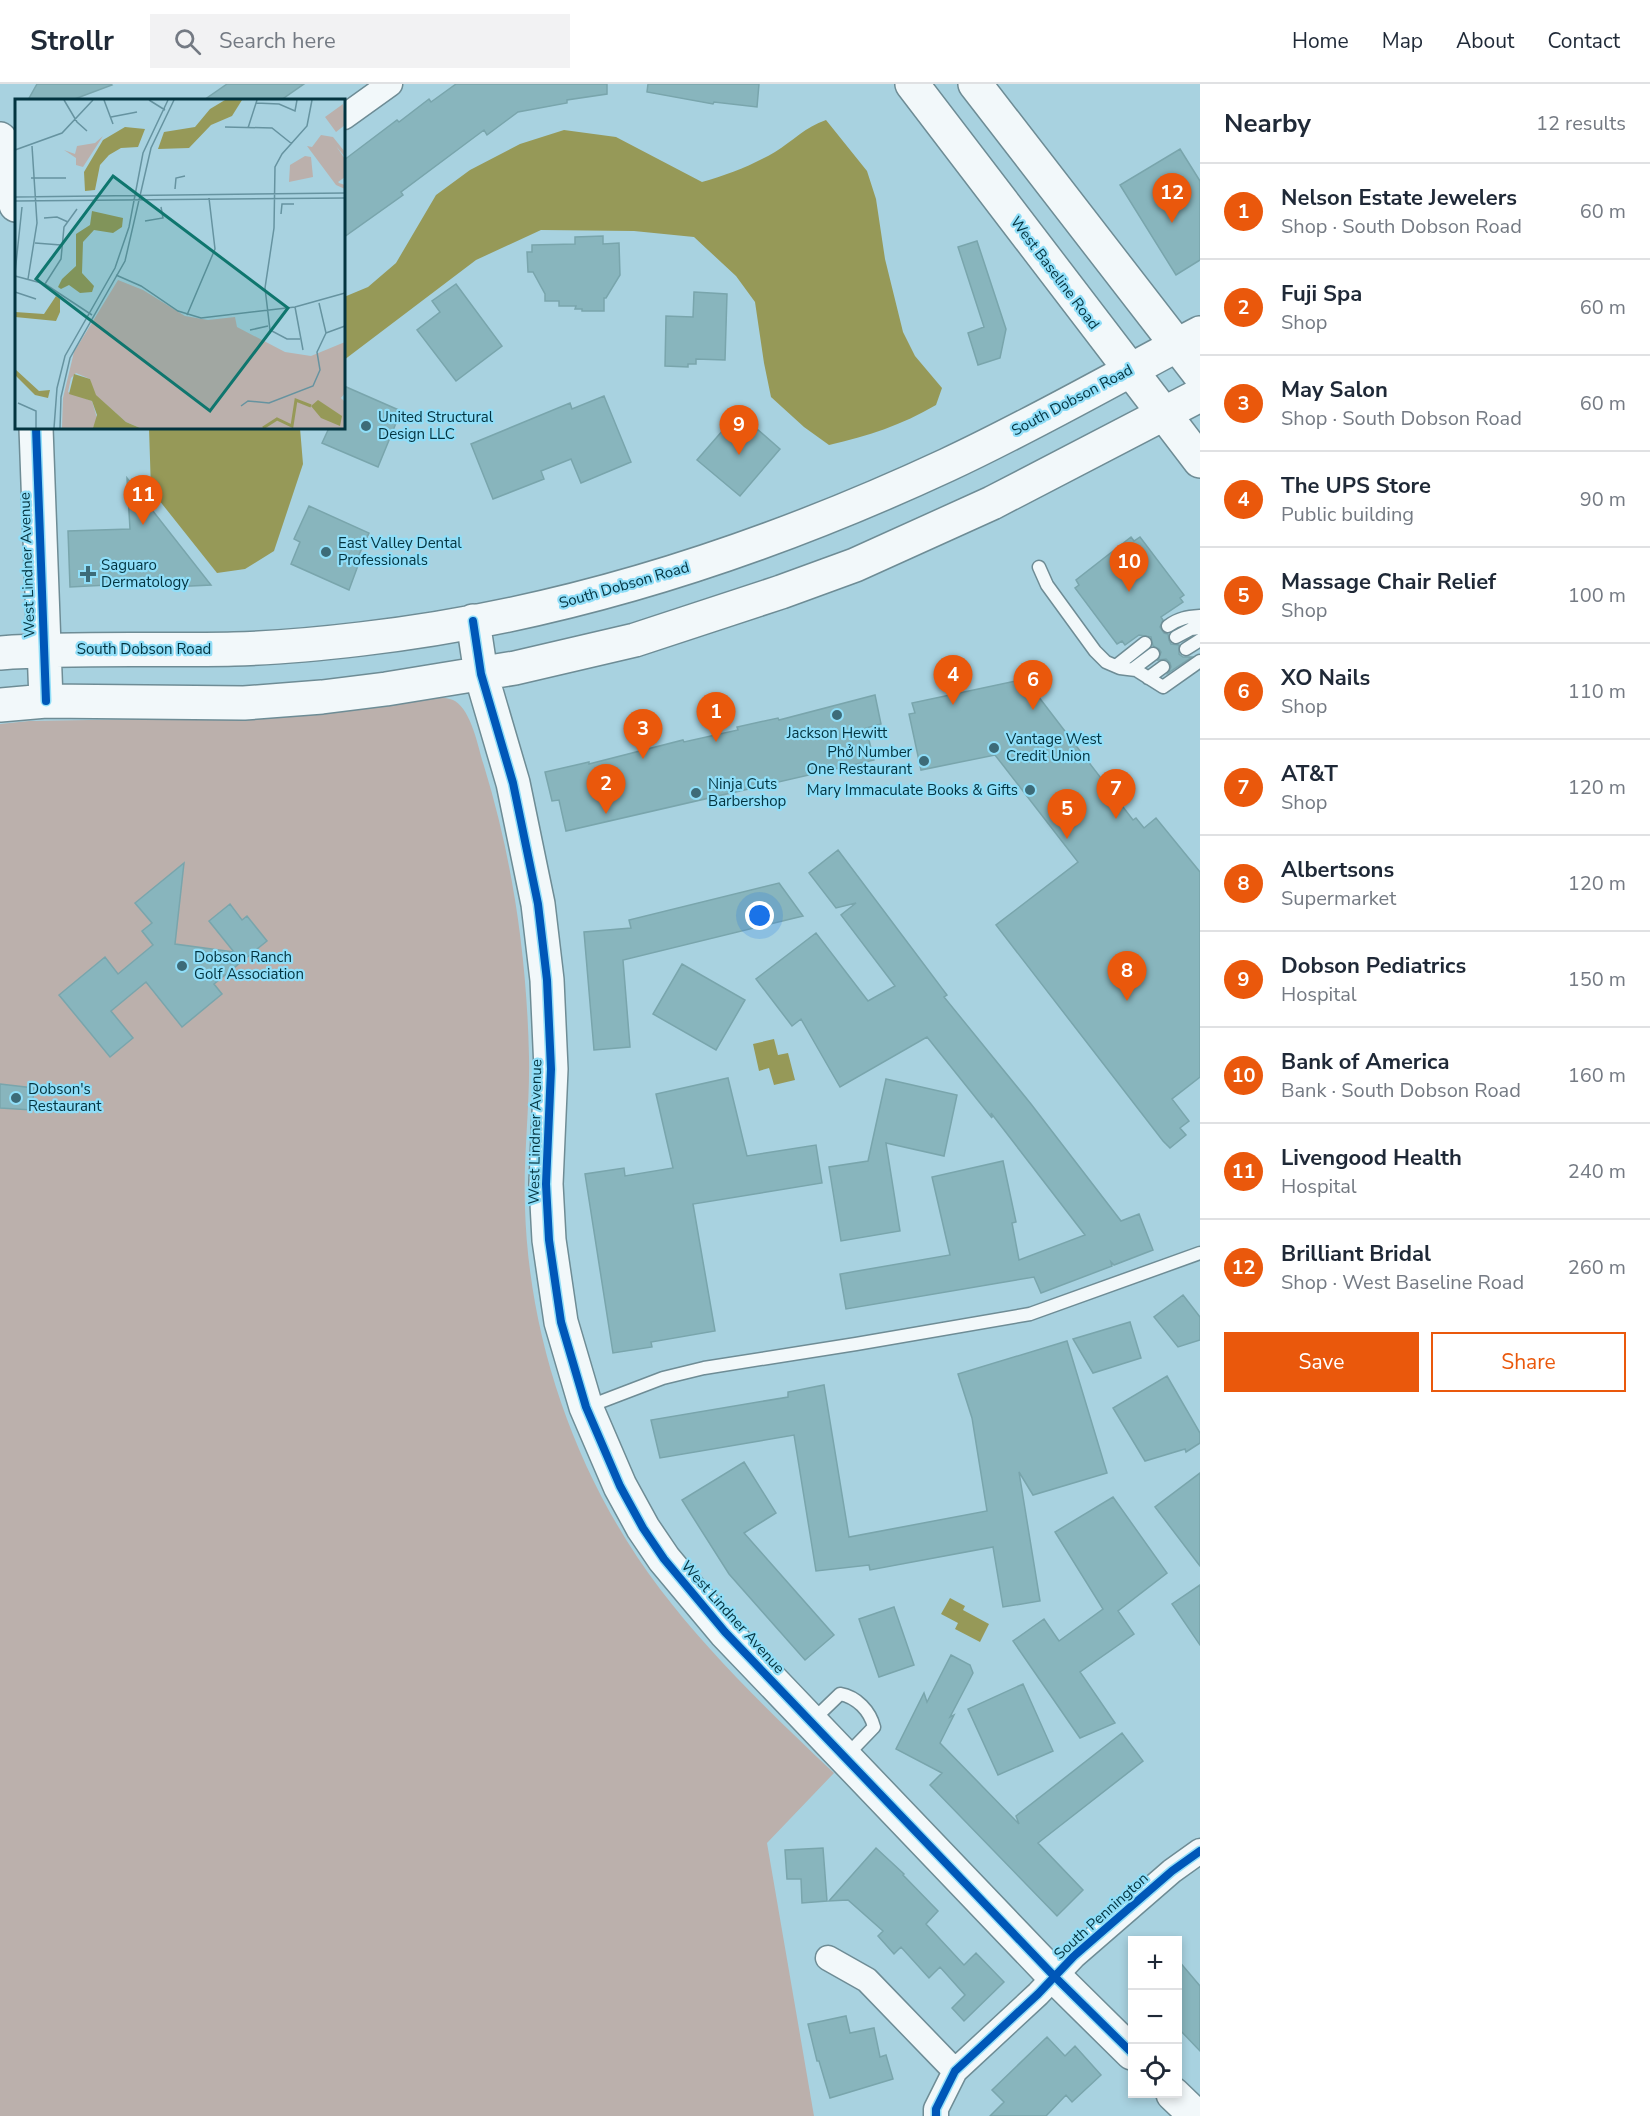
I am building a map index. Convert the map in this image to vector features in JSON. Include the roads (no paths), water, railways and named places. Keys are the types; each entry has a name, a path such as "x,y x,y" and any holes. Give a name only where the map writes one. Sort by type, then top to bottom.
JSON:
{"main road":[{"name":"West Baseline Road","path":"912,84 1200,461"},
{"path":"975,84 1189,339 1200,375"},
{"path":"0,140 15,186"},
{"name":"South Dobson Road","path":"0,653 44,650 233,649 299,645 364,639 532,611 715,559 785,534 950,463 1189,339"},
{"path":"0,705 46,701 244,704 376,690 481,674 547,662 635,640 855,565 985,506 1200,395"},
{"name":"West Lindner Avenue","path":"36,429 46,701"},
{"name":"West Lindner Avenue","path":"473,621 481,674 513,783 538,904 547,980 551,1069 546,1184 549,1240 561,1322 586,1407 620,1486 643,1528 664,1559 725,1632 1054,1976 1128,2049"},
{"path":"1177,2098 1196,2116"}],"street":[{"path":"345,116 390,84"},
{"name":"South Pennington","path":"936,2116 936,2109 955,2071 1038,1994 1074,1956 1165,1877 1200,1851"},
{"path":"828,1958 867,1980 955,2071"}],"lane":[{"path":"1039,567 1047,585 1095,651 1106,662 1133,669 1163,687 1200,661"},
{"path":"1168,626 1185,617 1200,616"},
{"path":"1176,637 1191,629 1200,628"},
{"path":"1186,649 1200,640"},
{"path":"1116,666 1145,643"},
{"path":"1133,669 1153,654"},
{"path":"1148,678 1163,667"},
{"path":"586,1407 663,1378 704,1368 1030,1314 1200,1253"},
{"path":"812,1722 840,1694 851,1696 871,1716 874,1727 845,1757"}],"place":[{"name":"Brilliant Bridal","path":"1172,223"},
{"name":"United Structural Design LLC","path":"366,426"},
{"name":"Dobson Pediatrics","path":"739,455"},
{"name":"Livengood Health","path":"143,525"},
{"name":"East Valley Dental Professionals","path":"326,552"},
{"name":"Saguaro Dermatology","path":"88,574"},
{"name":"Bank of America","path":"1129,592"},
{"name":"The UPS Store","path":"953,705"},
{"name":"XO Nails","path":"1033,710"},
{"name":"Jackson Hewitt","path":"837,715"},
{"name":"Nelson Estate Jewelers","path":"716,742"},
{"name":"Vantage West Credit Union","path":"994,748"},
{"name":"May Salon","path":"643,759"},
{"name":"Phở Number One Restaurant","path":"924,761"},
{"name":"Mary Immaculate Books & Gifts","path":"1030,790"},
{"name":"Ninja Cuts Barbershop","path":"696,793"},
{"name":"Fuji Spa","path":"606,814"},
{"name":"AT&T","path":"1116,819"},
{"name":"Massage Chair Relief","path":"1067,839"},
{"name":"Dobson Ranch Golf Association","path":"182,966"},
{"name":"Albertsons","path":"1127,1001"},
{"name":"Dobson's Restaurant","path":"16,1098"}]}
